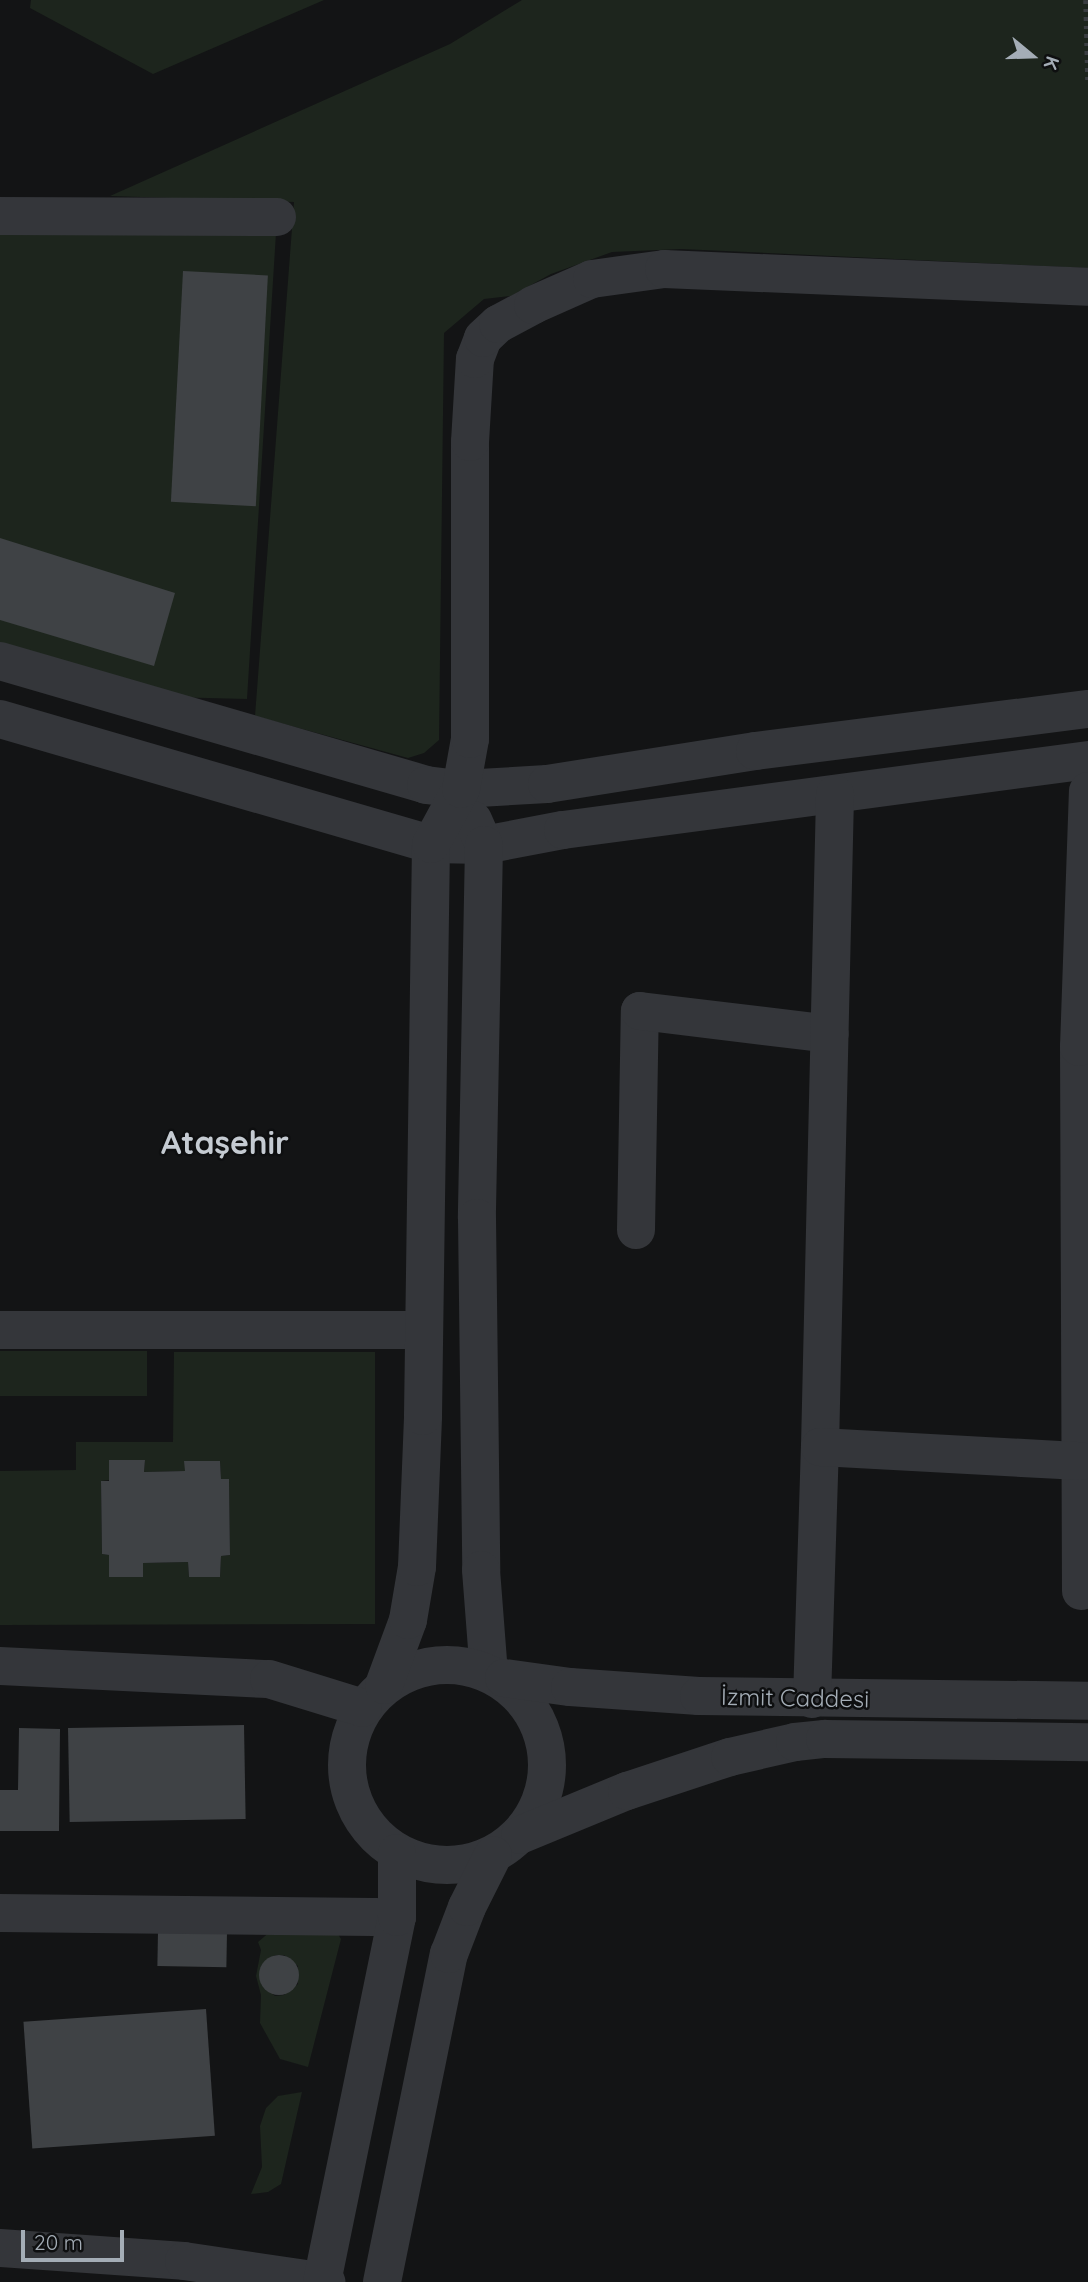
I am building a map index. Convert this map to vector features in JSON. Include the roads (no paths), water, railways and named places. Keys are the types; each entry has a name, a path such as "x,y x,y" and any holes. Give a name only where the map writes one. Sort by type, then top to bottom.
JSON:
{"street":[{"path":"0,216 277,217"},
{"path":"0,1666 269,1679 374,1697 408,1620 417,1567 432,844 461,789 470,739 470,442 473,377 482,338 498,324 592,279 664,269 1088,287"},
{"path":"0,661 426,785 461,789 547,784 755,751 1088,709"},
{"path":"210,698 231,729"},
{"path":"0,719 432,844 484,845 564,830 1088,760"},
{"path":"382,2282 449,1954 467,1907 506,1845 540,1800 546,1781 547,1751 538,1723 496,1675 481,1570 477,1218 484,845 461,789"},
{"path":"1081,1591 1084,1130 1079,1046 1088,791"},
{"path":"812,1699 835,794"},
{"path":"636,1230 640,1011 830,1034"},
{"path":"0,1330 424,1330"},
{"path":"820,1447 1081,1461"},
{"name":"İzmit Caddesi","path":"1088,1701 812,1699 639,1692 496,1675 470,1667 440,1664 411,1671 374,1697 349,1738 346,1772 353,1804 370,1832 397,1853 428,1865 461,1866 627,1791 730,1757 795,1742 825,1739 1088,1742"},
{"path":"0,2248 184,2261 323,2282 397,1917 397,1853"},
{"path":"0,1913 397,1917"}],"district":[{"name":"Ataşehir","path":"225,1142"}]}
